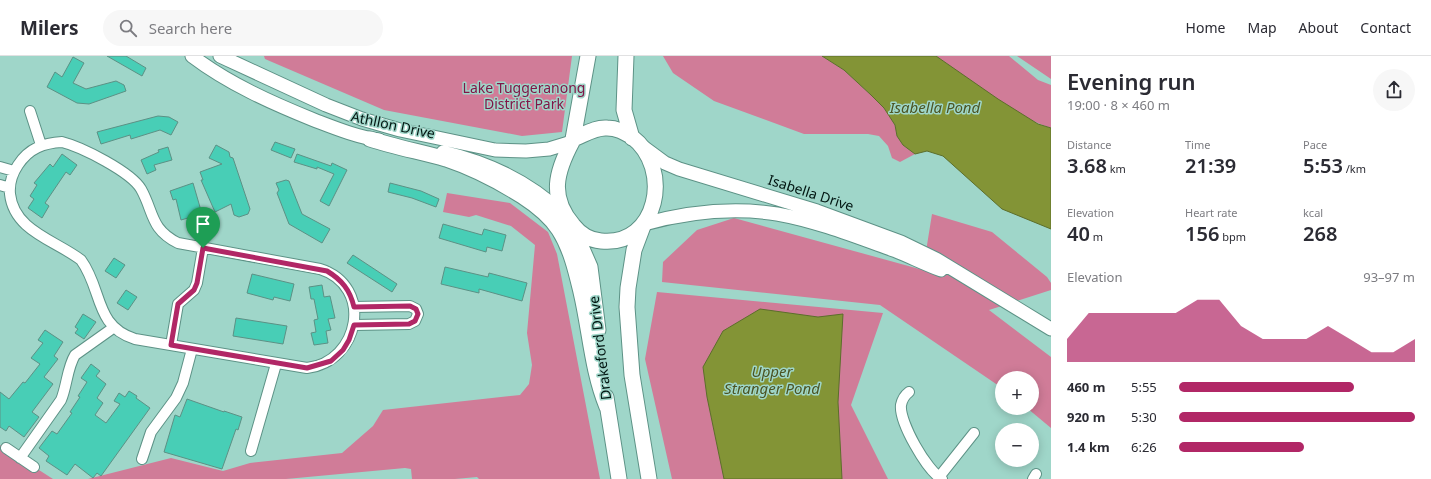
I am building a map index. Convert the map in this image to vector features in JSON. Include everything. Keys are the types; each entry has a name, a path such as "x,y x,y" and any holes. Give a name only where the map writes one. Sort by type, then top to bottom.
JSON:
{"highway":[{"path":"588,56 572,141 560,165 557,182 558,197 566,218 579,232 592,240 609,242 628,236 644,225 654,199 656,184 651,161 637,142 624,110 626,56"},
{"path":"572,141 594,130 607,128 624,132 637,142"},
{"path":"370,139 445,159 470,168 513,190 541,209 551,219 564,238 575,268 588,322 600,390 607,407"},
{"name":"Drakeford Drive","path":"566,218 590,267 607,407 619,479"},
{"name":"Drakeford Drive","path":"644,225 634,250 628,288 627,307 632,375 649,479"}],"main road":[{"name":"Athllon Drive","path":"192,56 234,83 289,110 329,126 370,139 395,142 468,158 500,170 531,187 566,218"},
{"name":"Athllon Drive","path":"225,57 291,90 333,108 362,119 414,133 507,151 549,149 572,141"},
{"name":"Isabella Drive","path":"637,142 665,163 678,169 817,210 901,242 936,259 1051,329"},
{"name":"Isabella Drive","path":"644,225 686,214 711,211 776,214 836,230 967,279"}],"street":[{"path":"30,111 41,145"},
{"path":"62,142 76,145 135,180 141,189 155,224 162,234 178,243 327,271 338,278 347,288 354,307 354,325 349,340 343,350 325,364 307,368 276,364 135,339 123,335 113,328 104,313 88,269 81,260 22,223 14,212 5,186 14,171 22,159 41,145 62,142"},
{"path":"0,167 14,171"},
{"path":"171,345 178,304 194,290 197,283 203,248"},
{"path":"354,307 410,306 416,309 418,314 415,321 409,324 354,325"},
{"path":"20,458 61,400 65,390 71,362 75,356 113,328"},
{"path":"142,459 151,432 176,398 183,383 192,349"},
{"path":"251,451 276,364"},
{"path":"909,392 901,405 902,416 923,459 941,478 974,433"},
{"path":"6,448 34,467"}],"green space":[{"name":"Lake Tuggeranong District Park","path":"264,56 572,56 562,132 522,136 384,110 265,59"},
{"path":"663,56 822,56 844,70 884,108 895,125 897,136 903,145 915,154 900,162 892,158 888,146 879,136 868,134 804,134 714,101 673,73"},
{"path":"936,56 1009,56 1038,80 1051,85 1051,128 1037,123 1007,106"},
{"path":"1017,56 1051,56 1051,79"},
{"path":"447,193 510,203 548,232 557,254 600,479 479,479 477,477 455,479 412,479 411,469 405,468 286,479 88,479 171,458 223,471 250,463 342,453 373,426 383,410 520,395 529,384 532,365 527,333 535,245 511,226 476,215 469,217 443,212"},
{"path":"932,214 992,232 1047,277 1051,283 1051,290 989,310 1051,357 1051,428 1035,415 1039,415 1039,371 995,371 995,383 880,305 662,282 663,262 697,230 734,218 923,270"},
{"path":"657,292 883,313 851,405 888,479 672,479 645,359"},
{"path":"0,445 53,479 0,479"}],"water":[{"name":"Isabella Pond","path":"822,56 936,56 998,99 1038,124 1051,128 1051,229 1002,209 943,156 927,151 915,154 903,145 897,136 895,125 884,108 844,70"},
{"name":"Upper Stranger Pond","path":"760,309 818,317 843,314 838,402 842,479 724,479 707,397 703,367 723,331"}],"building":[{"path":"107,56 126,56 146,68 142,76"},
{"path":"73,57 84,63 73,83 86,89 116,81 124,85 126,91 89,104 77,103 47,87 55,72 62,77"},
{"path":"158,116 169,117 178,122 171,135 160,130 131,139 130,135 101,144 97,132"},
{"path":"275,142 295,149 291,158 271,150"},
{"path":"216,145 229,152 230,157 233,158 250,209 248,214 239,217 234,215 231,204 215,212 201,180 203,180 200,172 222,164 209,158"},
{"path":"168,147 172,160 154,165 156,170 147,174 141,160 159,152 158,150"},
{"path":"62,154 77,165 70,175 66,172 45,203 49,206 42,218 28,208 34,199 30,196 37,185 34,183 50,164 53,167"},
{"path":"297,154 331,166 332,163 347,170 329,206 320,201 334,174 317,167 317,169 294,162"},
{"path":"286,180 289,181 302,214 330,229 322,243 289,224 277,193 279,190 276,183"},
{"path":"193,183 202,214 181,220 176,199 173,200 170,191"},
{"path":"390,183 421,191 439,199 436,207 412,198 388,192"},
{"path":"443,224 482,235 484,229 506,235 502,251 487,247 486,252 439,238"},
{"path":"353,255 397,284 392,292 347,263"},
{"path":"114,258 125,265 116,278 105,271"},
{"path":"445,267 488,277 489,273 527,283 522,301 479,289 479,293 441,284"},
{"path":"252,274 294,284 290,301 274,297 273,300 247,293"},
{"path":"322,285 324,297 330,296 335,318 328,319 331,330 326,331 328,343 314,345 311,333 316,332 314,320 318,319 314,299 311,299 309,287"},
{"path":"126,290 137,297 128,310 117,303"},
{"path":"83,314 96,322 84,339 75,333 78,329 75,327"},
{"path":"236,318 287,326 283,344 233,336"},
{"path":"45,330 63,342 54,356 58,359 44,377 53,384 32,412 39,417 24,437 9,426 6,431 0,427 0,392 9,399 23,382 25,383 40,364 31,358 43,343 38,340"},
{"path":"91,364 100,371 96,376 106,384 97,398 103,403 95,415 106,423 120,404 114,401 119,393 125,397 129,391 150,408 101,476 97,473 93,478 75,464 67,475 46,461 49,456 39,448 52,431 57,434 72,413 70,412 80,397 78,396 87,382 81,378"},
{"path":"187,399 242,417 238,430 236,429 222,469 164,452 175,415 180,417"}],"route":[{"path":"203,248 327,271 338,278 347,288 354,307 410,306 416,309 418,314 415,321 409,324 354,325 349,340 343,350 331,361 313,368 287,366 171,345 178,304 181,299 194,290 197,283 203,248"}]}
